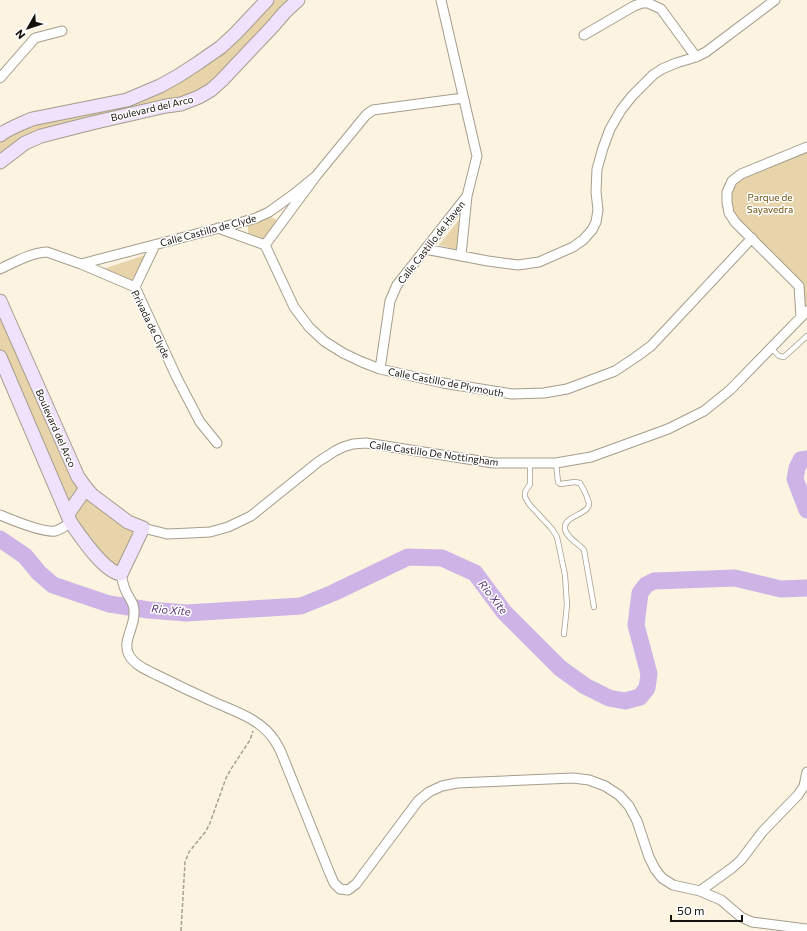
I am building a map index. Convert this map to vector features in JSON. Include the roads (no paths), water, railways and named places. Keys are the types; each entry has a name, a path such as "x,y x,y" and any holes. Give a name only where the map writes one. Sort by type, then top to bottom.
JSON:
{"street":[{"name":"Boulevard del Arco","path":"0,135 17,125 32,119 127,100 160,86 178,76 221,47 267,0"},
{"name":"Boulevard del Arco","path":"0,162 25,143 41,136 166,106 181,104 199,97 211,90 222,80 298,0"},
{"name":"Calle Castillo de Haven","path":"440,0 477,156 467,196 461,255"},
{"path":"425,249 488,260 525,264 539,262 572,247 583,240 592,230 596,222 598,210 596,192 597,169 603,148 610,129 621,110 632,96 653,75 662,69 706,52 775,0"},
{"path":"584,36 634,6 642,3 648,3 660,9 696,57"},
{"path":"0,78 35,38 62,31"},
{"name":"Calle Castillo de Clyde","path":"81,264 256,218 269,212 316,176 366,115 373,110 463,98"},
{"path":"804,314 803,287 735,222 729,213 727,192 732,181 741,174 807,147"},
{"path":"218,228 265,245 316,176"},
{"name":"Calle Castillo de Haven","path":"380,369 390,301 397,285 467,196"},
{"name":"Calle Castillo de Plymouth","path":"265,245 294,307 309,327 324,341 343,353 380,369 443,383 512,394 544,393 567,389 615,371 650,346 752,238"},
{"name":"Privada de Clyde","path":"135,287 155,245"},
{"name":"Privada de Clyde","path":"0,269 33,254 47,252 81,264 135,287 180,384 200,422 217,443"},
{"name":"Boulevard del Arco","path":"0,301 78,477 92,495 128,522 142,528"},
{"name":"Calle Castillo De Nottingham","path":"142,528 167,534 210,532 228,527 251,516 318,462 335,451 353,444 366,443 493,463 556,463 591,457 668,429 704,411 730,390 804,314"},
{"path":"0,357 69,518 99,559 113,571 121,574"},
{"path":"0,515 42,530 55,531 69,518 86,488"},
{"path":"142,528 121,574 125,590 132,600 135,609 129,634 127,648 128,654 136,663 175,684 239,713 254,721 266,730 275,741 281,752 330,874 334,883 340,890 348,890 356,884 418,801 429,792 442,786 457,783 573,778 589,780 605,786 619,795 629,806 637,821 649,857 655,869 662,878 673,884 700,891 721,900 741,917 752,922 807,929"},
{"path":"700,891 741,860 763,831 798,795 804,786 807,772"}],"lane":[{"path":"771,348 779,356 784,357 807,336"},
{"path":"556,463 558,482 560,484 575,482 580,483 589,503 584,512 566,523 565,530 568,537 579,544 584,550 594,607"},
{"path":"530,464 530,484 525,492 525,497 557,537 565,575 568,605 564,634"}],"waterway":[{"name":"Rio Xite","path":"807,459 801,460 797,468 795,479 807,510"},
{"name":"Rio Xite","path":"0,539 25,556 39,573 53,585 109,604 149,610 186,613 301,606 333,593 408,557 442,558 475,573 504,612 560,668 585,686 609,698 625,701 640,697 647,688 649,674 636,625 640,593 646,585 654,581 735,578 781,589 807,588"}],"park label":[{"name":"Parque de Sayavedra","path":"770,202"}]}
